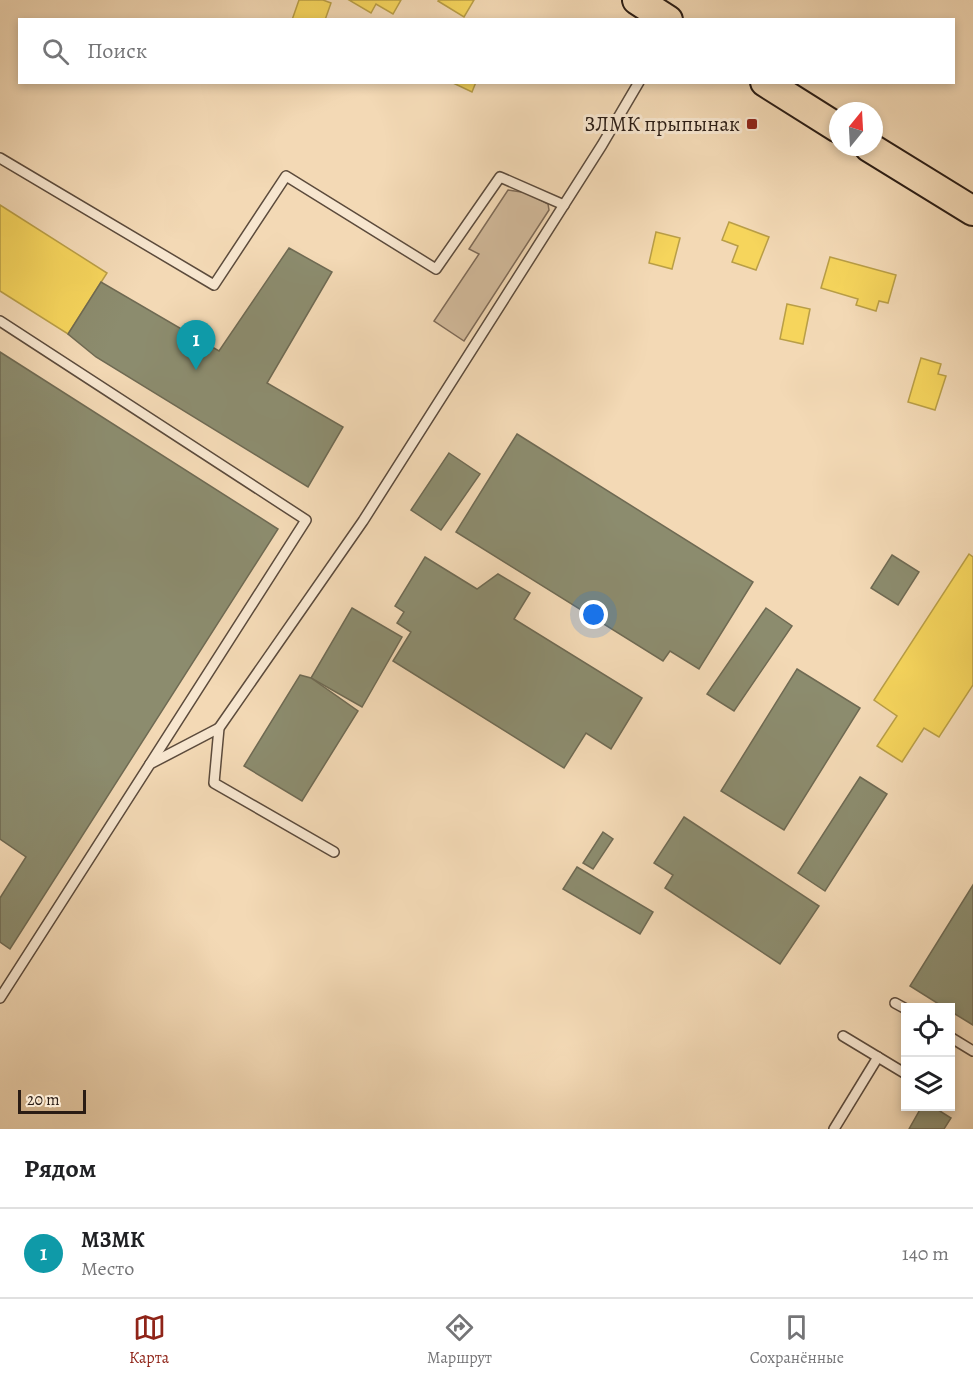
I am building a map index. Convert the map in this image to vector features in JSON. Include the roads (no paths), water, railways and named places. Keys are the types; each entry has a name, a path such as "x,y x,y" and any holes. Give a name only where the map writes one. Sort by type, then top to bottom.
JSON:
{"main road":[{"path":"637,0 665,18"},
{"path":"768,84 829,122"},
{"path":"883,156 973,211"}],"lane":[{"path":"150,764 219,728 363,521 602,145 638,84"},
{"path":"0,158 214,285 286,176 436,269 500,177 564,205"},
{"path":"0,321 306,520 0,998"},
{"path":"219,728 214,783 334,852"},
{"path":"895,1003 901,1006"},
{"path":"843,1036 901,1071"},
{"path":"955,1040 973,1051"},
{"path":"834,1129 878,1057"}],"place":[{"name":"ЗЛМК прыпынак","path":"752,124"},
{"name":"МЗМК","path":"196,370"}]}
